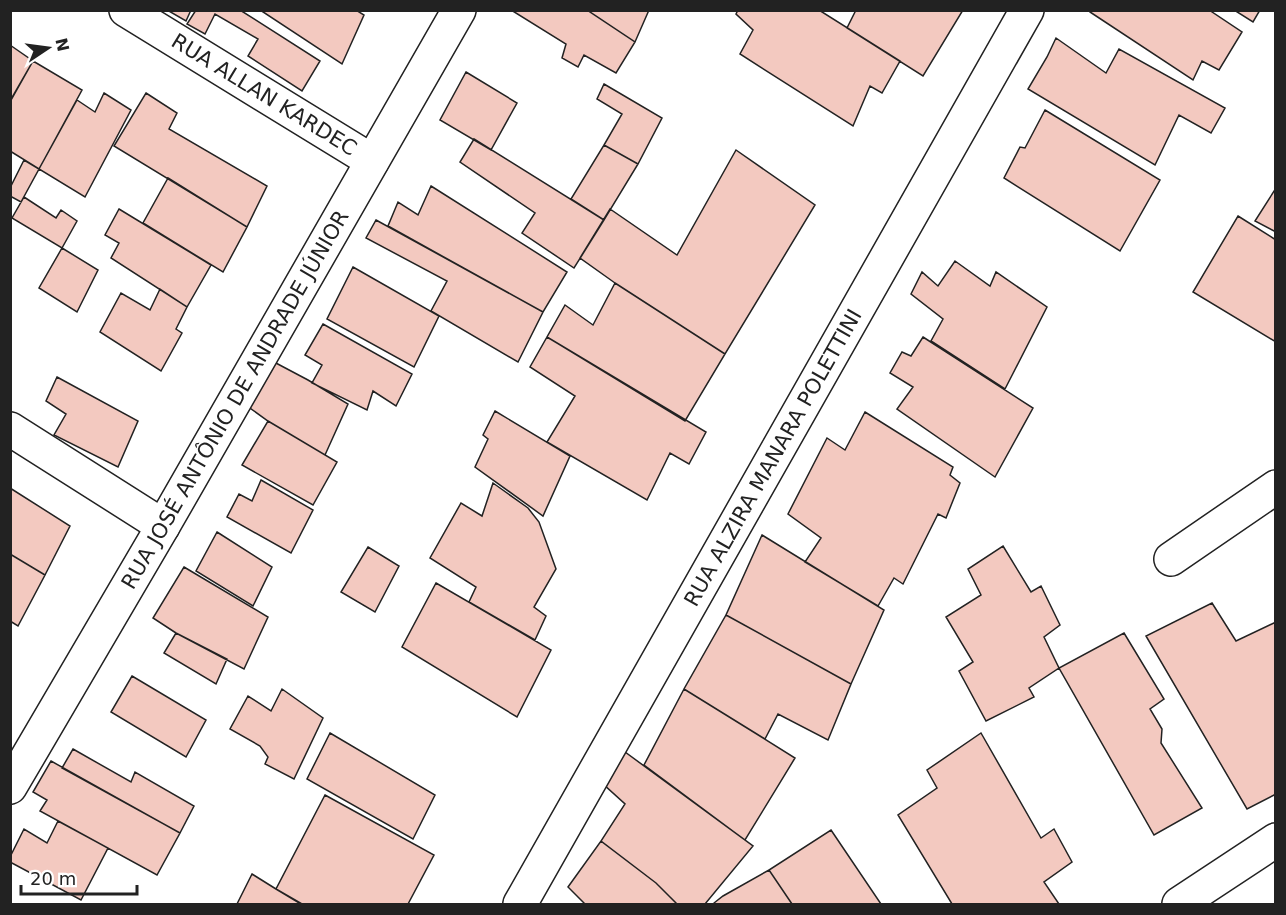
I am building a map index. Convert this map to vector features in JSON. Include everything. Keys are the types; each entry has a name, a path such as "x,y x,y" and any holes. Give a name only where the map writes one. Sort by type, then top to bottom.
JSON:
{"street":[{"name":"RUA ALLAN KARDEC","path":"126,10 372,161"},
{"name":"RUA JOSÉ ANTÔNIO DE ANDRADE JÚNIOR","path":"10,787 163,526 459,10"},
{"name":"RUA ALZIRA MANARA POLETTINI","path":"520,904 1027,10"},
{"path":"10,429 163,526"},
{"path":"1170,559 1275,487"},
{"path":"1179,904 1275,840"}],"building":[{"path":"167,10 191,10 186,21"},
{"path":"196,10 240,10 320,61 302,91 248,56 258,39 215,14 205,34 187,24"},
{"path":"260,10 356,10 364,15 342,64"},
{"path":"511,10 587,10 635,42 616,73 584,55 578,67 562,58 566,44"},
{"path":"587,10 649,10 635,42"},
{"path":"738,10 819,10 900,61 882,93 870,86 853,126 740,54 753,30 736,14"},
{"path":"856,10 963,10 923,76 847,28"},
{"path":"1090,10 1209,10 1242,32 1219,70 1202,61 1193,80"},
{"path":"1234,10 1260,10 1253,22"},
{"path":"1056,38 1106,73 1119,49 1225,108 1211,133 1179,115 1155,165 1028,89"},
{"path":"10,45 33,61 10,102"},
{"path":"33,61 82,90 39,169 10,151 10,101"},
{"path":"466,72 517,103 491,150 440,120"},
{"path":"604,84 662,118 638,164 604,145 622,114 597,99"},
{"path":"104,93 131,110 85,197 39,169 77,100 95,112"},
{"path":"146,93 177,113 169,129 267,186 247,227 114,146"},
{"path":"1045,110 1160,180 1120,251 1004,178 1020,147 1025,148"},
{"path":"474,139 604,220 574,268 522,233 535,213 460,162"},
{"path":"604,145 638,164 604,220 571,199"},
{"path":"736,150 815,205 725,354 580,258 610,209 677,255"},
{"path":"24,160 39,169 21,202 10,196 10,188"},
{"path":"168,178 247,227 223,272 143,223"},
{"path":"431,186 567,272 543,312 388,226 398,202 418,215"},
{"path":"1276,188 1276,232 1255,221"},
{"path":"24,197 56,218 61,210 77,221 62,248 12,218"},
{"path":"119,209 211,265 187,307 111,258 119,243 105,235"},
{"path":"1238,216 1276,240 1276,342 1193,292"},
{"path":"376,220 543,312 518,362 431,311 447,281 366,238"},
{"path":"62,248 98,270 77,312 39,288"},
{"path":"955,261 990,286 996,272 1047,307 1005,389 931,341 943,319 911,294 922,272 938,286"},
{"path":"353,267 439,316 414,367 327,319"},
{"path":"615,283 725,354 685,421 547,337 565,305 593,325"},
{"path":"160,289 187,307 176,329 182,333 161,371 100,332 121,293 150,310"},
{"path":"323,324 412,374 396,406 373,391 367,410 312,383 322,365 305,355"},
{"path":"547,337 706,432 689,464 670,453 647,500 547,442 575,396 530,367"},
{"path":"923,337 1033,408 995,477 897,409 913,387 890,373 902,352 911,356"},
{"path":"274,362 348,404 325,455 247,406"},
{"path":"57,377 138,421 118,467 54,435 66,414 46,401"},
{"path":"495,411 570,456 543,516 475,467 488,439 483,435"},
{"path":"865,412 953,467 950,475 960,483 946,518 938,514 903,584 894,578 878,606 805,562 821,538 788,514 827,438 845,450"},
{"path":"268,421 337,462 313,505 242,465"},
{"path":"261,480 313,510 291,553 227,517 239,494 252,501"},
{"path":"493,483 528,508 539,522 556,569 534,607 546,616 535,640 469,602 476,587 430,558 461,503 482,516"},
{"path":"10,488 70,526 45,575 10,554"},
{"path":"217,532 272,567 253,606 196,571"},
{"path":"762,535 884,610 851,684 726,615"},
{"path":"1003,546 1031,592 1041,586 1060,625 1044,637 1059,668 1029,688 1034,697 986,721 959,671 973,662 946,617 981,595 968,569"},
{"path":"368,547 399,566 375,612 341,592"},
{"path":"10,554 45,575 18,626 10,621"},
{"path":"184,567 268,617 244,669 176,633 153,618"},
{"path":"436,583 551,650 517,717 402,647"},
{"path":"1212,603 1236,641 1276,622 1276,794 1247,809 1146,636"},
{"path":"726,615 851,684 828,740 778,714 765,739 684,689"},
{"path":"176,633 227,659 216,684 164,653"},
{"path":"1124,633 1164,699 1150,709 1162,729 1161,743 1202,808 1154,835 1059,668"},
{"path":"132,676 206,720 186,757 111,712"},
{"path":"282,689 323,718 294,779 265,764 268,757 260,746 230,729 248,696 271,711"},
{"path":"684,689 795,758 745,840 644,765"},
{"path":"330,733 435,795 413,839 307,779"},
{"path":"981,733 1041,838 1054,829 1072,862 1044,882 1059,904 952,904 898,815 937,788 927,770"},
{"path":"73,749 131,782 135,772 194,806 180,833 62,768"},
{"path":"621,749 753,846 705,904 677,904 656,883 601,841 625,804 602,783"},
{"path":"51,761 180,833 157,875 40,811 47,800 33,792"},
{"path":"325,795 434,855 408,904 302,904 276,889"},
{"path":"58,821 108,848 81,900 10,862 10,857 24,829 47,843"},
{"path":"831,830 881,904 792,904 769,870"},
{"path":"601,841 656,883 677,904 585,904 568,887"},
{"path":"769,870 792,904 714,904 723,896"},
{"path":"252,874 276,889 301,904 237,904"}]}
